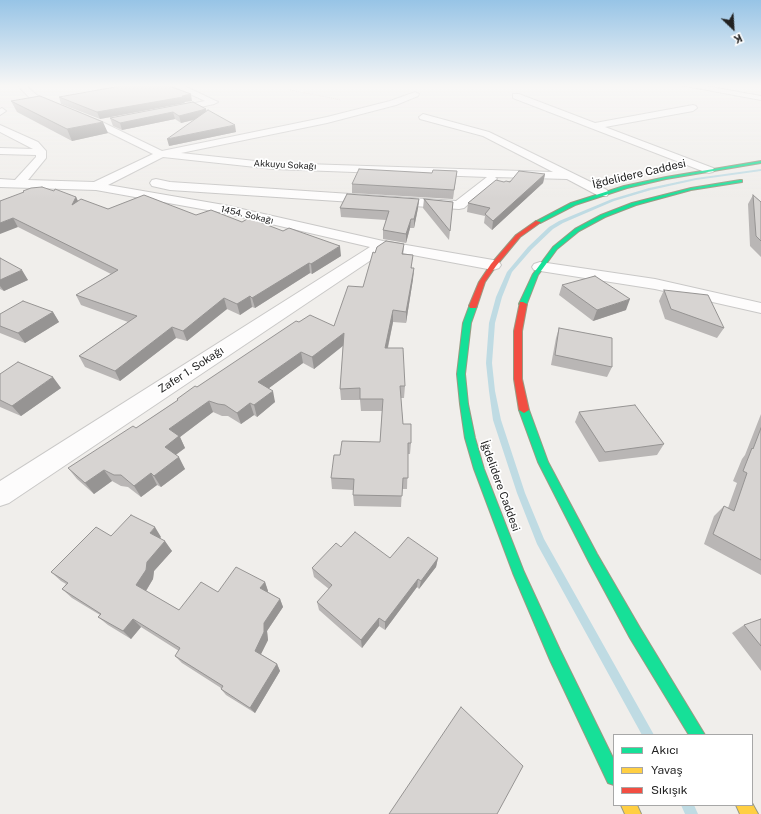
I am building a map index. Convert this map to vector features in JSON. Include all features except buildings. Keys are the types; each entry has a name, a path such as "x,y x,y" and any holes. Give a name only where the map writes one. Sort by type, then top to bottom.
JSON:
{"street":[{"path":"100,124 105,123"},
{"path":"96,186 160,154 312,123"},
{"path":"451,123 486,134 603,193"},
{"path":"584,123 709,170"},
{"path":"592,126 609,123"},
{"name":"Akkuyu Sokağı","path":"100,124 160,154 274,166 567,176"},
{"path":"0,128 34,144 41,152 41,158 19,190"},
{"path":"0,151 41,152"},
{"name":"İğdelidere Caddesi","path":"613,775 555,655 519,573 482,475 470,438 463,397 462,374 463,349 467,324 482,282 493,265 511,243 537,223 573,204 603,193 666,178 761,162"},
{"path":"151,182 170,186 459,205 491,179"},
{"path":"696,734 635,633 593,558 543,462 532,435 523,405 518,378 517,339 521,310 527,292 540,267 555,248 566,238 603,216 634,204 672,194 748,179"},
{"name":"1454. Sokağı","path":"0,183 19,190 54,185 96,186 224,210 382,246 493,265"},
{"path":"224,210 252,191"},
{"name":"Zafer 1. Sokağı","path":"0,495 382,246"},
{"path":"540,267 655,284 761,308"}],"waterway":[{"path":"647,734 540,541 521,493 497,420 492,391 489,363 492,323 499,297 510,272 530,248 551,228 561,222 613,200 650,189 696,179 761,170"},
{"path":"688,806 692,814"}],"traffic: fast":[{"path":"538,222 573,204 626,187 666,178 761,162"},
{"path":"523,304 535,275 555,248 577,230 603,216 634,204 691,189 740,181"},
{"path":"473,306 467,323 461,374 464,404 470,438 479,469 519,573 555,655 613,775"},
{"path":"524,410 543,462 593,558 635,633 696,734"}],"traffic: slow":[{"path":"629,806 633,814"},
{"path":"745,806 750,814"}],"traffic: jam":[{"path":"473,306 482,282 493,265 518,236 538,222"},
{"path":"523,304 518,331 518,379 524,410"}]}
